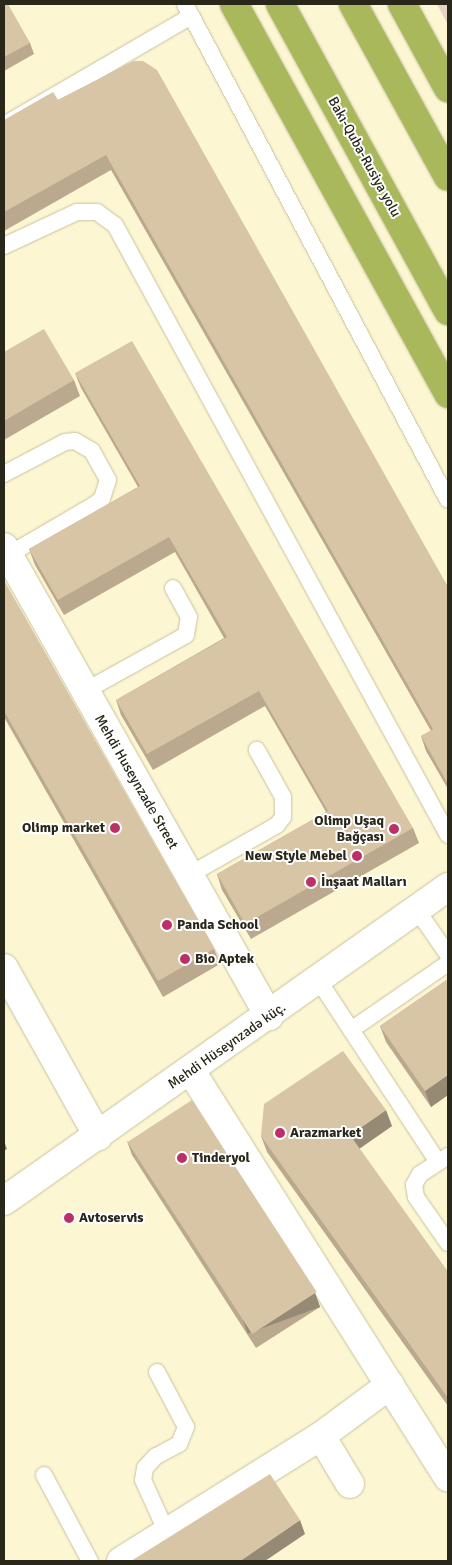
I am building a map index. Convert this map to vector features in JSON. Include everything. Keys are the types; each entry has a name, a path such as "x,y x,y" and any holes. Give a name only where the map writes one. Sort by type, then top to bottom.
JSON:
{"highway":[{"path":"234,4 448,394"},
{"name":"Bakı-Quba-Rusiya yolu","path":"280,4 448,311"},
{"path":"353,4 448,176"},
{"path":"402,4 448,88"}],"street":[{"name":"Mehdi Huseynzadе Street","path":"6,551 269,1016"},
{"name":"Mehdi Hüseynzadə küç.","path":"4,1201 319,981 448,887"},
{"path":"4,968 98,1136"},
{"path":"191,1071 448,1477"},
{"path":"121,1561 320,1436 390,1385"},
{"path":"320,1436 350,1484"}],"lane":[{"path":"4,125 188,10 448,500"},
{"path":"4,246 77,212 97,212 115,225 448,835"},
{"path":"4,474 65,442 75,442 92,452 108,480 102,499 94,506 6,551"},
{"path":"85,691 186,635 189,617 173,588"},
{"path":"189,875 277,825 283,817 283,797 258,750"},
{"path":"417,910 448,955"},
{"path":"351,1030 448,963"},
{"path":"319,981 351,1030 443,1159 420,1174 414,1185 416,1197 448,1243"},
{"path":"157,1372 186,1427 185,1438 156,1456 144,1474 167,1533"},
{"path":"44,1475 90,1561"}],"shaded area":[{"path":"437,4 448,4 448,25"}],"building":[{"path":"4,4 8,4 30,43 4,57"},
{"path":"134,61 143,61 157,70 448,587 448,784 421,736 433,729 106,155 4,212 4,120 53,92 58,100"},
{"path":"44,329 74,380 4,421 4,352"},
{"path":"132,341 413,828 245,924 217,874 328,811 259,691 147,754 116,700 227,637 169,537 58,600 29,549 140,486 75,373"},
{"path":"4,581 214,949 158,981 4,711"},
{"path":"448,979 448,1075 425,1091 380,1026"},
{"path":"343,1051 386,1110 350,1135 448,1272 448,1398 261,1136 264,1104"},
{"path":"192,1100 317,1292 252,1334 127,1142"},
{"path":"270,1474 300,1520 240,1561 131,1561"}],"place":[{"name":"Olimp market","path":"115,828"},
{"name":"Olimp Uşaq Bağçası","path":"394,829"},
{"name":"New Style Mebel","path":"357,856"},
{"name":"İnşaat Malları","path":"311,882"},
{"name":"Panda School","path":"167,925"},
{"name":"Bio Aptek","path":"185,959"},
{"name":"Arazmarket","path":"280,1133"},
{"name":"Tinderyol","path":"182,1158"},
{"name":"Avtoservis","path":"69,1218"}]}
